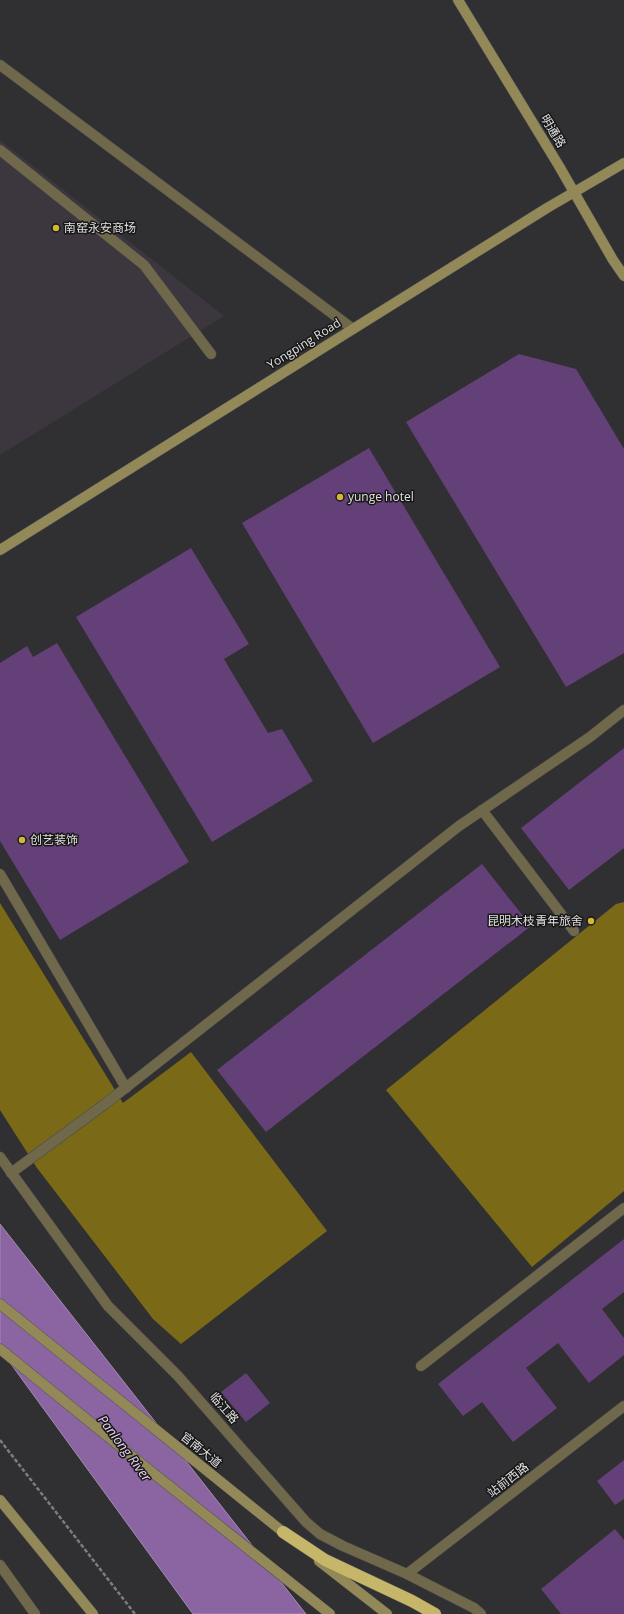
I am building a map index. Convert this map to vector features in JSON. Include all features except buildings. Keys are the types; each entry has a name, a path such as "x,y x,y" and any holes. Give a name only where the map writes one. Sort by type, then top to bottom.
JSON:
{"highway":[{"path":"283,1532 325,1560 406,1598 435,1614"}],"main road":[{"name":"明通路","path":"458,0 624,276"},
{"name":"Yongping Road","path":"0,550 541,212 574,194 624,163"},
{"name":"官南大道","path":"0,1304 387,1614"},
{"path":"0,1349 330,1614"},
{"path":"0,1500 94,1614"}],"street":[{"path":"0,65 353,329"},
{"path":"1,153 144,265 211,354"},
{"path":"11,1173 126,1088 452,831 590,737 624,710"},
{"path":"482,810 574,931"},
{"path":"0,874 126,1088"},
{"name":"临江路","path":"0,1157 108,1306 178,1376 306,1522 320,1534 407,1574 474,1608 481,1614"},
{"path":"421,1366 624,1208"},
{"name":"站前西路","path":"407,1574 624,1406"},
{"path":"0,1565 35,1614"}],"path":[{"path":"0,1440 135,1614"}],"shaded area":[{"name":"南窑永安商场","path":"0,140 224,316 0,455"},
{"path":"624,902 624,1191 532,1267 386,1090 616,904"},
{"path":"0,903 123,1103 191,1052 327,1231 181,1344 153,1319 37,1168 0,1110"}],"water":[{"name":"Panlong River","path":"0,1224 306,1614 193,1614 0,1349"}],"place":[{"name":"南窑永安商场","path":"56,228"},
{"name":"yunge hotel","path":"340,497"},
{"name":"创艺装饰","path":"22,840"},
{"name":"昆明木枝青年旅舍","path":"591,921"}]}
